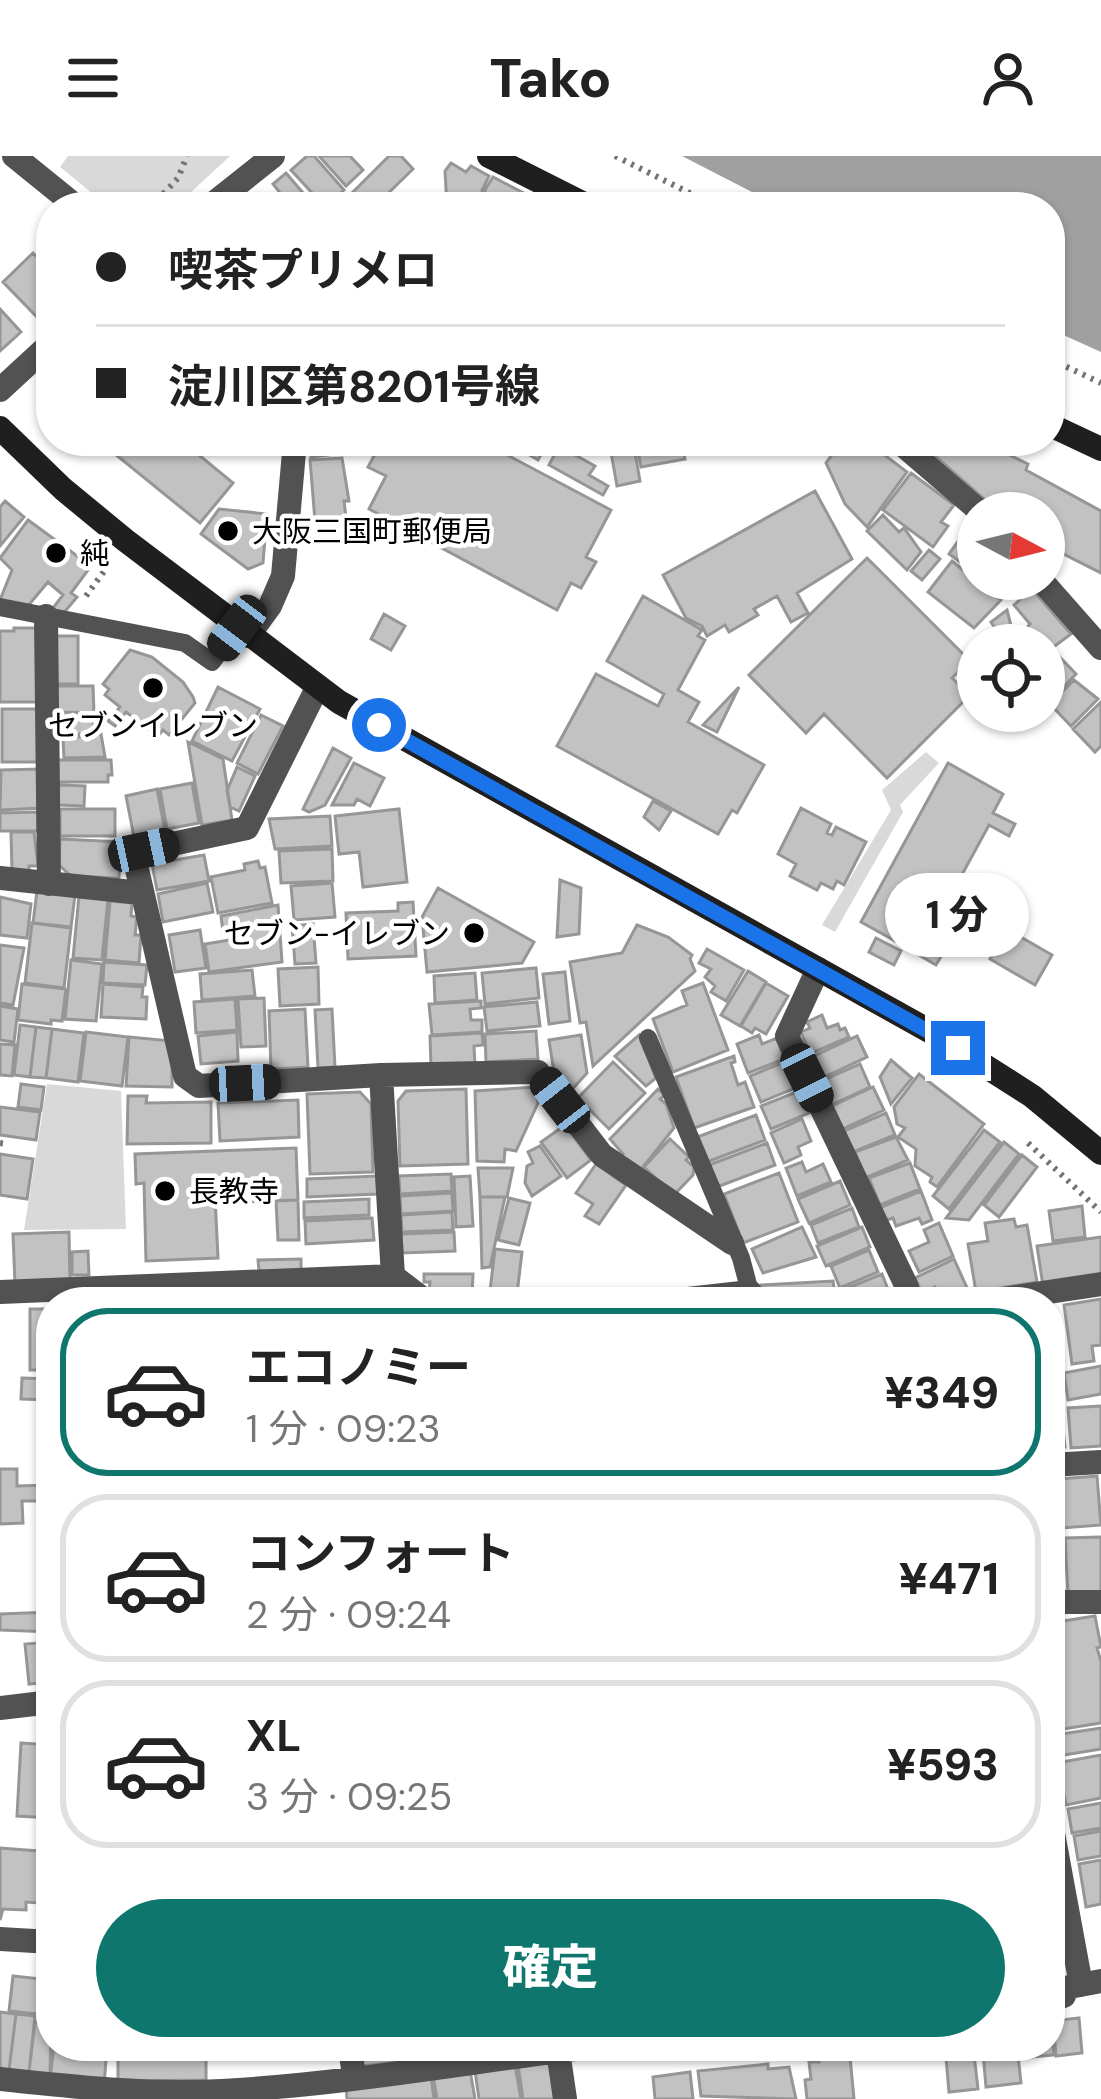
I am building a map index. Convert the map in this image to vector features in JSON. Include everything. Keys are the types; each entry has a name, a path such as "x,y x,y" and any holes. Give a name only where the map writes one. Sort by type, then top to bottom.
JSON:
{"street":[{"path":"14,156 58,192"},
{"path":"228,192 273,156"},
{"path":"489,156 560,192"},
{"path":"0,389 36,357"},
{"path":"0,428 63,489 317,688 984,1064 1101,1153"},
{"path":"1065,432 1101,448"},
{"path":"243,632 270,606 283,576 294,456"},
{"path":"916,456 958,492"},
{"path":"1058,600 1101,649"},
{"path":"49,884 58,618"},
{"path":"317,688 247,828 144,850 136,865 185,1076 199,1086 538,1072 602,1155 732,1243"},
{"path":"0,878 141,892"},
{"path":"818,969 787,1036 907,1287"},
{"path":"381,1075 393,1276"},
{"path":"123,1287 393,1276 406,1287"},
{"path":"1065,1289 1101,1284"},
{"path":"0,1292 36,1291"},
{"path":"1065,1464 1101,1462"},
{"path":"1065,1602 1101,1602"},
{"path":"0,1708 36,1704"},
{"path":"1065,1877 1091,1983"},
{"path":"0,1939 36,1941"},
{"path":"0,2079 98,2090 219,2092 340,2086 435,2061"},
{"path":"559,2061 565,2099"}],"lane":[{"path":"0,607 185,643 212,662 243,632"},
{"path":"649,1038 747,1287"}],"path":[{"path":"165,192 178,178 187,156"},
{"path":"615,156 688,192"},
{"path":"1065,366 1101,382"},
{"path":"58,618 115,555"},
{"path":"1028,1143 1101,1212"}],"shaded area":[{"path":"68,156 230,156 191,192 91,192 60,167"},
{"path":"682,156 1101,156 1101,352 1065,336 1065,192 752,192"},
{"path":"926,752 939,763 900,805 903,812 835,932 822,925 891,810 882,790"},
{"path":"47,1084 121,1091 126,1229 24,1230"}],"building":[{"path":"307,156 314,156 344,190 311,192 291,170"},
{"path":"319,156 350,156 363,170 346,186"},
{"path":"389,156 401,156 413,169 389,192 353,192"},
{"path":"451,163 466,172 471,166 489,176 482,192 446,192 445,171"},
{"path":"286,173 302,192 279,192 273,184"},
{"path":"493,177 522,192 485,192"},
{"path":"33,253 36,256 36,316 3,282"},
{"path":"0,309 21,332 0,351"},
{"path":"117,456 200,456 233,483 200,523"},
{"path":"374,456 509,456 611,510 586,557 596,562 581,588 571,583 557,610 369,509 386,476 368,467"},
{"path":"554,456 577,456 595,466 589,475 608,486 603,495 549,465"},
{"path":"612,456 636,456 640,481 617,486"},
{"path":"639,456 685,459 641,467"},
{"path":"831,456 886,456 907,472 867,527 845,504 826,463"},
{"path":"935,456 1011,456 1028,464 1026,470 1101,511 1101,573 1065,555 1065,492 976,492"},
{"path":"342,458 349,501 344,501 346,518 315,521 310,460"},
{"path":"911,473 954,505 941,522 948,526 933,547 883,510"},
{"path":"815,491 852,559 797,593 808,613 791,622 777,596 754,609 758,615 729,632 725,625 707,636 702,626 686,618 663,575"},
{"path":"5,501 24,517 0,546 0,507"},
{"path":"219,509 267,514 263,563 248,569 201,534"},
{"path":"883,515 899,532 904,528 921,552 907,570 867,531"},
{"path":"28,520 91,566 71,593 77,597 62,615 53,608 63,595 48,582 27,607 0,600 12,570 0,558"},
{"path":"929,550 940,559 922,580 911,571"},
{"path":"867,558 957,648 957,673 952,678 957,683 957,708 887,778 824,714 806,733 749,675"},
{"path":"952,561 957,565 957,600 1001,600 978,624 969,624 928,592"},
{"path":"643,596 702,630 698,636 705,640 678,690 699,702 688,722 764,765 737,813 732,810 718,834 557,746 596,674 658,706 664,694 607,661"},
{"path":"1020,600 1042,600 1062,624 1030,624 1014,605"},
{"path":"1007,610 1011,624 991,622"},
{"path":"384,614 405,626 391,650 371,639"},
{"path":"36,628 37,702 0,702 0,631"},
{"path":"52,636 78,636 78,684 52,684"},
{"path":"130,650 152,657 183,682 193,697 195,703 169,735 163,730 158,736 126,712 115,726 108,721 120,707 105,695 109,689 103,684"},
{"path":"1065,662 1076,674 1065,685"},
{"path":"1074,680 1098,699 1071,726 1065,720 1065,689"},
{"path":"52,686 93,686 94,713 52,712"},
{"path":"218,687 260,709 232,761 192,741"},
{"path":"739,687 717,732 703,725"},
{"path":"1101,702 1101,746 1095,752 1073,729"},
{"path":"2,709 40,709 40,762 2,762"},
{"path":"52,712 94,713 93,734 52,734"},
{"path":"261,715 283,726 258,774 237,763"},
{"path":"101,734 105,757 64,758 63,739"},
{"path":"188,742 223,759 232,820 202,825"},
{"path":"333,748 351,758 325,805 309,812 303,809"},
{"path":"54,760 111,760 112,775 108,782 54,782"},
{"path":"354,763 384,778 370,806 357,799 354,805 332,805"},
{"path":"948,763 1003,794 993,813 1015,824 1009,836 989,825 939,917 957,927 948,943 927,931 915,952 861,922"},
{"path":"237,767 255,776 239,811 230,807 227,791"},
{"path":"41,769 43,808 0,810 1,770"},
{"path":"192,783 199,823 167,829 160,789"},
{"path":"59,785 85,786 84,806 58,805"},
{"path":"157,789 165,831 134,837 126,796"},
{"path":"653,801 671,811 659,830 644,817"},
{"path":"801,808 831,824 827,833 832,835 836,827 866,842 844,885 837,881 833,889 821,883 817,890 790,876 796,864 778,854"},
{"path":"60,809 115,809 115,836 60,836"},
{"path":"399,809 407,882 363,887 359,852 339,854 335,816"},
{"path":"38,812 38,831 0,831 0,813"},
{"path":"330,816 332,846 275,849 269,819"},
{"path":"11,832 34,832 38,866 29,866 29,872 12,872"},
{"path":"60,839 121,842 119,878 71,876 59,865"},
{"path":"332,849 333,881 281,883 279,851"},
{"path":"204,855 209,881 157,890 152,864"},
{"path":"258,861 260,868 265,867 272,903 218,913 211,877 245,870 244,864"},
{"path":"560,880 581,888 579,934 557,937"},
{"path":"207,883 213,912 163,922 158,894"},
{"path":"332,883 335,917 294,920 291,886"},
{"path":"438,888 534,942 522,963 427,972 422,917"},
{"path":"37,891 75,895 71,927 33,923"},
{"path":"79,896 108,899 102,960 73,958"},
{"path":"0,897 31,904 27,938 0,935"},
{"path":"110,901 132,903 131,916 137,917 135,935 141,935 139,963 105,960"},
{"path":"413,902 416,956 348,959 346,913 398,911 398,903"},
{"path":"278,905 282,962 209,972 205,944 230,940 229,931 223,932 221,916"},
{"path":"32,923 71,928 64,988 25,983"},
{"path":"313,924 316,963 295,964 292,926"},
{"path":"637,925 668,937 692,955 695,971 593,1066 570,962 622,953"},
{"path":"1007,929 1052,955 1035,985 990,959"},
{"path":"200,930 206,968 175,972 169,935"},
{"path":"926,937 946,948 936,965 917,954"},
{"path":"876,938 901,951 894,965 869,952"},
{"path":"0,945 24,948 13,1005 0,1003"},
{"path":"707,949 744,970 726,1001 711,992 715,986 705,977 711,969 699,963"},
{"path":"71,960 102,964 96,1021 65,1019"},
{"path":"104,962 147,965 145,985 103,983"},
{"path":"318,967 319,1004 280,1006 278,969"},
{"path":"536,968 539,998 485,1004 482,973"},
{"path":"252,970 255,996 202,1000 200,974"},
{"path":"748,971 766,982 740,1026 721,1015"},
{"path":"565,972 570,1021 549,1024 543,974"},
{"path":"475,973 477,1000 435,1003 434,976"},
{"path":"703,983 728,1050 673,1072 653,1019 687,1005 682,991"},
{"path":"766,983 788,996 766,1034 755,1028 752,1033 741,1026"},
{"path":"22,984 66,989 62,1021 18,1020"},
{"path":"103,984 143,987 146,1019 101,1017"},
{"path":"264,998 266,1046 241,1047 238,999"},
{"path":"235,999 237,1030 196,1033 194,1002"},
{"path":"481,1001 481,1008 470,1009 471,1020 482,1020 482,1032 432,1035 429,1004"},
{"path":"537,1002 540,1026 487,1031 484,1007"},
{"path":"0,1006 18,1009 14,1042 0,1040"},
{"path":"305,1009 308,1067 271,1069 269,1011"},
{"path":"332,1009 335,1067 318,1068 315,1010"},
{"path":"822,1015 827,1028 838,1024 849,1037 810,1054 801,1032 810,1028 807,1022"},
{"path":"20,1025 36,1027 30,1077 14,1075"},
{"path":"36,1027 52,1029 46,1078 30,1077"},
{"path":"52,1029 84,1033 78,1082 46,1078"},
{"path":"536,1031 538,1059 486,1062 485,1034"},
{"path":"86,1032 128,1037 122,1086 80,1081"},
{"path":"237,1032 238,1061 201,1064 198,1036"},
{"path":"482,1033 483,1045 474,1046 475,1065 431,1067 430,1036"},
{"path":"581,1035 587,1073 568,1094 555,1079 549,1040"},
{"path":"639,1035 656,1078 646,1086 615,1056"},
{"path":"759,1035 762,1044 777,1038 784,1059 748,1073 737,1044"},
{"path":"857,1036 867,1057 822,1078 812,1057"},
{"path":"129,1037 172,1041 172,1087 126,1086"},
{"path":"0,1044 15,1045 12,1076 0,1075"},
{"path":"734,1056 731,1063 738,1085 745,1082 754,1107 694,1128 676,1077"},
{"path":"891,1060 912,1078 891,1104 880,1077"},
{"path":"787,1061 798,1087 761,1102 750,1076"},
{"path":"613,1062 645,1093 609,1129 588,1108 581,1114 572,1104"},
{"path":"860,1064 870,1087 833,1104 822,1081"},
{"path":"919,1074 984,1124 937,1187 930,1182 932,1177 915,1166 916,1149 898,1137 905,1128 897,1124 894,1107"},
{"path":"21,1084 44,1087 41,1110 18,1107"},
{"path":"536,1087 538,1103 516,1151 505,1149 504,1162 477,1161 475,1091"},
{"path":"873,1087 884,1110 840,1130 830,1107"},
{"path":"466,1089 468,1164 400,1166 398,1101 406,1091"},
{"path":"658,1089 665,1095 660,1099 674,1128 638,1173 619,1158 623,1154 610,1139"},
{"path":"799,1091 809,1113 771,1129 761,1106"},
{"path":"360,1092 371,1104 373,1172 310,1174 307,1094"},
{"path":"128,1096 147,1096 146,1103 211,1102 211,1143 127,1144"},
{"path":"298,1100 299,1137 220,1141 218,1103"},
{"path":"0,1107 40,1112 36,1140 0,1135"},
{"path":"886,1113 895,1135 853,1152 844,1131"},
{"path":"756,1115 765,1140 707,1162 697,1137"},
{"path":"802,1119 811,1141 798,1147 801,1155 784,1163 771,1133"},
{"path":"565,1125 591,1160 567,1178 541,1142"},
{"path":"984,1130 1000,1142 949,1209 933,1196"},
{"path":"896,1137 908,1160 865,1178 855,1152"},
{"path":"670,1139 694,1167 693,1175 674,1195 644,1167"},
{"path":"1004,1142 1019,1154 969,1220 946,1218"},
{"path":"767,1143 775,1165 717,1187 709,1165"},
{"path":"540,1146 561,1176 532,1196 525,1183 527,1166 533,1163 528,1152"},
{"path":"296,1148 298,1200 241,1202 241,1195 215,1196 218,1258 146,1261 144,1183 136,1184 135,1154"},
{"path":"0,1154 33,1159 27,1199 0,1195"},
{"path":"1022,1155 1037,1167 999,1217 984,1205"},
{"path":"802,1162 806,1172 823,1164 831,1182 797,1196 786,1168"},
{"path":"910,1163 920,1189 880,1205 869,1178"},
{"path":"596,1164 626,1185 599,1224 585,1216 593,1204 576,1193"},
{"path":"478,1168 513,1168 507,1197 480,1197"},
{"path":"779,1173 798,1222 743,1243 724,1194"},
{"path":"451,1174 452,1191 400,1194 399,1176"},
{"path":"377,1176 378,1194 307,1197 307,1179"},
{"path":"470,1176 473,1226 456,1227 454,1177"},
{"path":"840,1181 850,1205 809,1223 798,1199"},
{"path":"921,1191 932,1220 922,1224 919,1218 896,1226 893,1218 884,1221 879,1208"},
{"path":"452,1193 453,1211 401,1214 400,1196"},
{"path":"480,1197 505,1197 490,1267 482,1268"},
{"path":"509,1198 530,1203 519,1245 498,1240"},
{"path":"369,1199 369,1215 304,1218 304,1202"},
{"path":"298,1200 299,1240 278,1240 276,1201"},
{"path":"1082,1206 1085,1237 1053,1241 1049,1211"},
{"path":"852,1208 859,1227 818,1243 811,1225"},
{"path":"452,1212 453,1230 402,1232 401,1215"},
{"path":"372,1218 374,1240 306,1244 305,1221"},
{"path":"1014,1219 1016,1227 1027,1225 1037,1282 975,1287 968,1244 988,1241 985,1223"},
{"path":"939,1223 953,1256 919,1272 909,1251 929,1242 924,1230"},
{"path":"802,1227 816,1257 763,1273 752,1249"},
{"path":"862,1227 870,1247 826,1266 817,1246"},
{"path":"69,1232 70,1283 15,1284 13,1234"},
{"path":"454,1232 455,1251 402,1253 401,1234"},
{"path":"1101,1237 1101,1277 1043,1286 1037,1246"},
{"path":"495,1249 522,1252 518,1287 490,1287"},
{"path":"869,1250 878,1272 840,1287 831,1266"},
{"path":"88,1251 89,1275 72,1275 72,1252"},
{"path":"301,1259 301,1270 259,1271 258,1260"},
{"path":"954,1259 967,1287 919,1287 915,1278"},
{"path":"424,1274 473,1274 472,1287 430,1287 430,1282 424,1282"},
{"path":"882,1274 887,1287 850,1287"},
{"path":"833,1281 834,1287 761,1287"},
{"path":"1101,1299 1101,1345 1092,1346 1094,1361 1072,1364 1065,1305"},
{"path":"30,1309 36,1309 36,1370 30,1370"},
{"path":"1101,1366 1101,1394 1068,1400 1065,1373"},
{"path":"22,1378 36,1378 36,1400 21,1399"},
{"path":"1101,1406 1101,1446 1071,1448 1068,1408"},
{"path":"0,1469 17,1469 17,1486 36,1485 36,1501 22,1501 23,1523 0,1524"},
{"path":"1097,1476 1101,1525 1065,1528 1065,1479"},
{"path":"1101,1537 1101,1594 1068,1595 1065,1538"},
{"path":"36,1613 36,1631 0,1630 0,1614"},
{"path":"1095,1616 1101,1647 1097,1648 1101,1723 1065,1729 1065,1621"},
{"path":"36,1643 36,1683 29,1684 25,1644"},
{"path":"1101,1728 1101,1749 1065,1755 1065,1733"},
{"path":"21,1743 36,1744 36,1817 17,1816"},
{"path":"1101,1755 1101,1798 1066,1805 1065,1762"},
{"path":"1101,1803 1101,1828 1072,1833 1068,1809"},
{"path":"1101,1831 1101,1856 1078,1860 1074,1836"},
{"path":"0,1848 36,1851 36,1903 26,1902 26,1910 3,1909 0,1920"},
{"path":"1101,1860 1101,1904 1086,1907 1079,1864"},
{"path":"13,1976 36,1978 36,2014 9,2011"},
{"path":"0,2012 16,2014 9,2070 0,2069"},
{"path":"16,2014 35,2016 29,2072 9,2070"},
{"path":"1079,2018 1082,2053 1065,2055 1065,2020"},
{"path":"36,2022 36,2061 50,2061 50,2075 29,2072"},
{"path":"52,2061 106,2061 104,2086 50,2079"},
{"path":"118,2061 206,2061 206,2080 118,2081"},
{"path":"360,2061 408,2061 361,2066"},
{"path":"551,2061 557,2099 523,2099 518,2065"},
{"path":"850,2061 854,2099 807,2099 809,2062"},
{"path":"946,2061 975,2061 978,2089 949,2092"},
{"path":"984,2061 1019,2061 1021,2083 986,2087"},
{"path":"768,2064 768,2069 789,2067 796,2099 701,2096 698,2071"},
{"path":"515,2065 521,2099 479,2099 475,2071"},
{"path":"470,2070 475,2099 437,2099 433,2075"},
{"path":"690,2072 693,2099 655,2099 653,2077"},
{"path":"431,2075 434,2099 347,2099 346,2086"}],"place":[{"name":"大阪三国町郵便局","path":"228,531"},
{"name":"純","path":"56,553"},
{"name":"セブンイレブン","path":"153,688"},
{"name":"セブン-イレブン","path":"474,933"},
{"name":"長教寺","path":"165,1191"}],"route":[{"path":"379,725 958,1048"}]}
